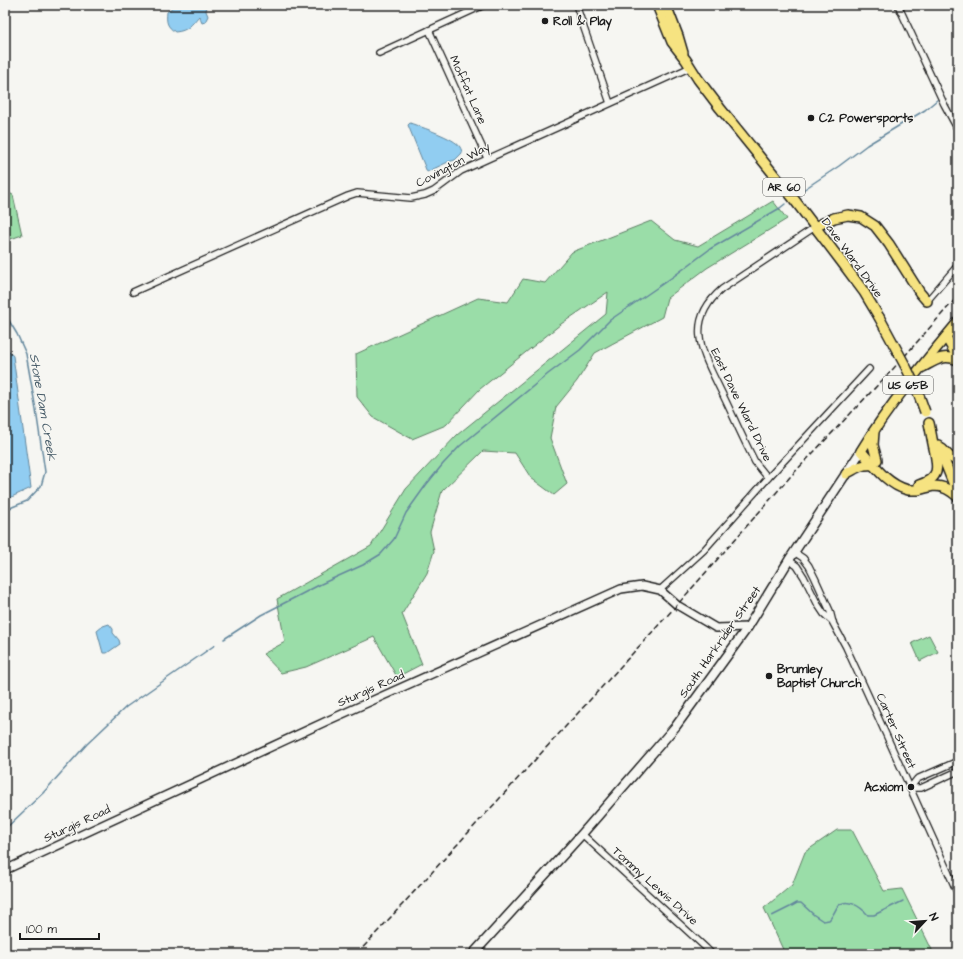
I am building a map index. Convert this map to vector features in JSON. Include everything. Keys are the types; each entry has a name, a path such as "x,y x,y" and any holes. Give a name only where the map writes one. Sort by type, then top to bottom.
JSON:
{"main road":[{"name":"Dave Ward Drive","path":"657,5 672,42 698,79 815,227 864,292 880,317 917,390 958,496"},
{"name":"Dave Ward Drive","path":"666,5 688,64"},
{"path":"815,227 834,218 848,215 860,218 875,226 920,293 927,300"},
{"name":"South Harkrider Street","path":"474,954 582,834 676,726 748,627 788,560 874,430 919,370 958,322"},
{"path":"958,330 958,343"},
{"path":"947,335 958,349"},
{"path":"947,335 958,359"},
{"path":"919,370 939,359 946,357 958,359"},
{"path":"863,448 875,462 898,480 908,485 918,485 927,482 934,477 937,470 929,423"},
{"path":"874,430 873,445 875,462 882,474 890,481 900,487 910,490 932,486 949,489 958,496"},
{"path":"939,446 950,457 958,461"},
{"path":"846,474 862,465 875,462"}],"street":[{"path":"379,53 484,5"},
{"path":"576,5 610,103"},
{"path":"898,5 944,104 958,130"},
{"name":"Moffat Lane","path":"429,30 487,158"},
{"name":"Covington Way","path":"133,292 357,193 411,198 425,195 434,191 461,171 487,158 610,103 688,64"},
{"name":"East Dave Ward Drive","path":"768,478 755,462 706,359 700,341 701,322 707,306 722,290 815,227"},
{"path":"927,300 958,265"},
{"path":"748,627 716,628 677,605 660,590 704,550 768,478 869,369"},
{"name":"Carter Street","path":"794,552 809,566 830,611 833,623 874,708 958,894"},
{"name":"Carter Street","path":"788,560 797,566 804,576 818,605 833,623"},
{"name":"Sturgis Road","path":"5,870 329,720 621,589 642,586 660,590"},
{"path":"910,788 917,779 958,761"},
{"path":"910,788 921,788 958,771"},
{"name":"Tommy Lewis Drive","path":"582,834 712,954"}],"green space":[{"path":"5,191 13,195 22,235 5,241"},
{"path":"773,201 787,219 707,268 667,298 662,317 595,353 577,381 556,407 550,438 567,484 554,495 531,478 515,453 483,451 442,491 430,532 434,551 427,573 402,614 422,664 397,677 374,637 306,667 281,673 263,654 285,642 277,599 371,546 406,489 457,435 606,314 608,292 561,324 480,389 446,425 412,439 373,417 357,397 356,354 478,298 508,302 523,279 545,283 572,252 651,221 675,240 698,246"},
{"path":"929,635 938,652 920,661 912,643"},
{"path":"837,830 852,830 884,891 902,889 934,954 785,954 764,908 792,885 805,852"}],"water":[{"path":"175,5 207,5 206,11 208,16 205,22 202,23 199,16 186,29 175,32 168,24 167,12"},
{"path":"410,123 452,140 460,147 462,153 455,160 427,172 408,125"},
{"path":"5,346 13,356 31,488 5,500"},
{"path":"109,624 120,644 107,653 103,653 97,631 103,626"}],"waterway":[{"path":"800,192 867,145 925,110 937,100"},
{"path":"224,639 261,615 321,584 363,565 381,554 394,539 406,513 426,485 460,446 548,374 580,350 610,320 710,249 785,204"},
{"name":"Stone Dam Creek","path":"5,314 17,334 26,354 45,472 41,486 27,501 5,510"},
{"path":"5,829 43,793 87,744 126,707 215,645"},
{"path":"772,916 797,903 801,903 823,921 829,920 838,906 842,903 846,902 854,904 868,915 874,915 903,901"}],"railway":[{"path":"357,954 677,605 790,477 893,369 958,296"}],"place":[{"name":"Roll & Play","path":"545,21"},
{"name":"C2 Powersports","path":"811,118"},
{"name":"Brumley Baptist Church","path":"769,676"},
{"name":"Acxiom","path":"911,787"}]}
